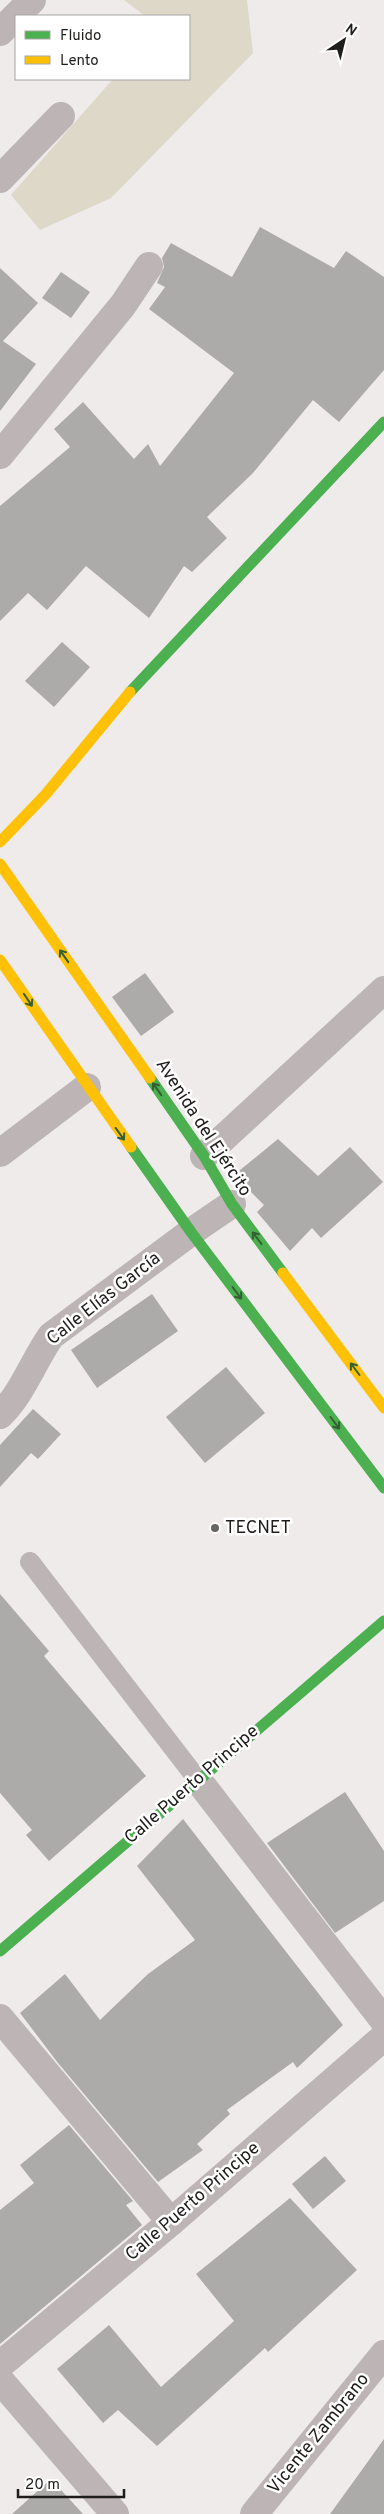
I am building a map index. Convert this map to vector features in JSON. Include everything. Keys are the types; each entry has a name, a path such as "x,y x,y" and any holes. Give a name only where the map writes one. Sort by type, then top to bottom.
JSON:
{"main road":[{"path":"0,842 46,794 144,674 384,422"},
{"name":"Avenida del Ejército","path":"0,864 204,1156 232,1204 384,1408"},
{"path":"0,960 87,1087 191,1232 384,1488"},
{"name":"Calle Puerto Principe","path":"0,1950 384,1621"}],"street":[{"path":"17,15 32,0"},
{"path":"0,32 15,17"},
{"path":"0,179 60,116"},
{"path":"0,455 123,305 148,266"},
{"path":"204,1156 384,990"},
{"path":"0,1153 87,1087"},
{"name":"Calle Elías García","path":"0,1415 15,1396 37,1356 51,1336 191,1232 232,1204"},
{"path":"198,1780 384,2021"},
{"path":"0,2018 171,2222"},
{"name":"Calle Puerto Principe","path":"0,2365 171,2222 384,2037"},
{"name":"Vicente Zambrano","path":"254,2514 384,2354"},
{"path":"0,2380 115,2514"}],"lane":[{"path":"30,1562 198,1780"}],"shaded area":[{"path":"124,0 247,0 253,53 111,198 40,230 11,195 112,80 190,80 190,15 144,15"}],"building":[{"path":"260,227 334,268 346,251 384,277 384,370 339,422 313,400 253,473 207,517 227,538 192,572 184,566 149,618 86,566 47,610 28,593 0,621 0,506 70,447 54,429 83,402 134,459 148,444 160,466 234,373 149,309 165,287 157,283 164,267 162,258 171,243 232,277"},
{"path":"0,268 38,303 3,341 36,364 0,411"},
{"path":"61,272 90,292 71,318 42,298"},
{"path":"62,642 90,667 54,707 25,681"},
{"path":"145,973 174,1012 141,1036 112,997"},
{"path":"278,1139 318,1176 350,1147 383,1182 321,1238 312,1228 290,1251 257,1212 264,1205 234,1175"},
{"path":"152,1294 178,1331 97,1388 71,1350"},
{"path":"226,1367 265,1413 205,1463 166,1417"},
{"path":"33,1409 61,1434 38,1459 31,1453 0,1487 0,1445"},
{"path":"0,1594 49,1651 44,1656 146,1776 49,1861 26,1835 32,1830 0,1793"},
{"path":"345,1792 384,1851 384,1901 335,1933 267,1843"},
{"path":"183,1819 343,2025 297,2068 293,2062 227,2110 230,2114 197,2144 203,2150 158,2182 58,2063 20,2013 65,1974 100,2020 148,1974 195,1940 137,1866"},
{"path":"69,2125 133,2201 126,2205 142,2225 0,2344 0,2210 34,2183 20,2165"},
{"path":"325,2156 346,2181 313,2209 292,2184"},
{"path":"290,2198 357,2270 268,2352 265,2348 157,2446 118,2410 103,2423 57,2369 109,2325 161,2387 234,2321 196,2274"},
{"path":"384,2439 384,2514 330,2514 359,2474"},
{"path":"51,2479 83,2514 12,2514"}],"traffic: fast":[{"path":"130,692 384,422"},
{"path":"150,1078 204,1156 232,1204 283,1273"},
{"path":"131,1147 191,1232 384,1488"},
{"path":"0,1951 384,1621"}],"traffic: slow":[{"path":"0,842 46,794 130,692"},
{"path":"0,864 150,1078"},
{"path":"0,960 131,1147"},
{"path":"283,1273 384,1408"}],"place":[{"name":"TECNET","path":"215,1528"}]}
